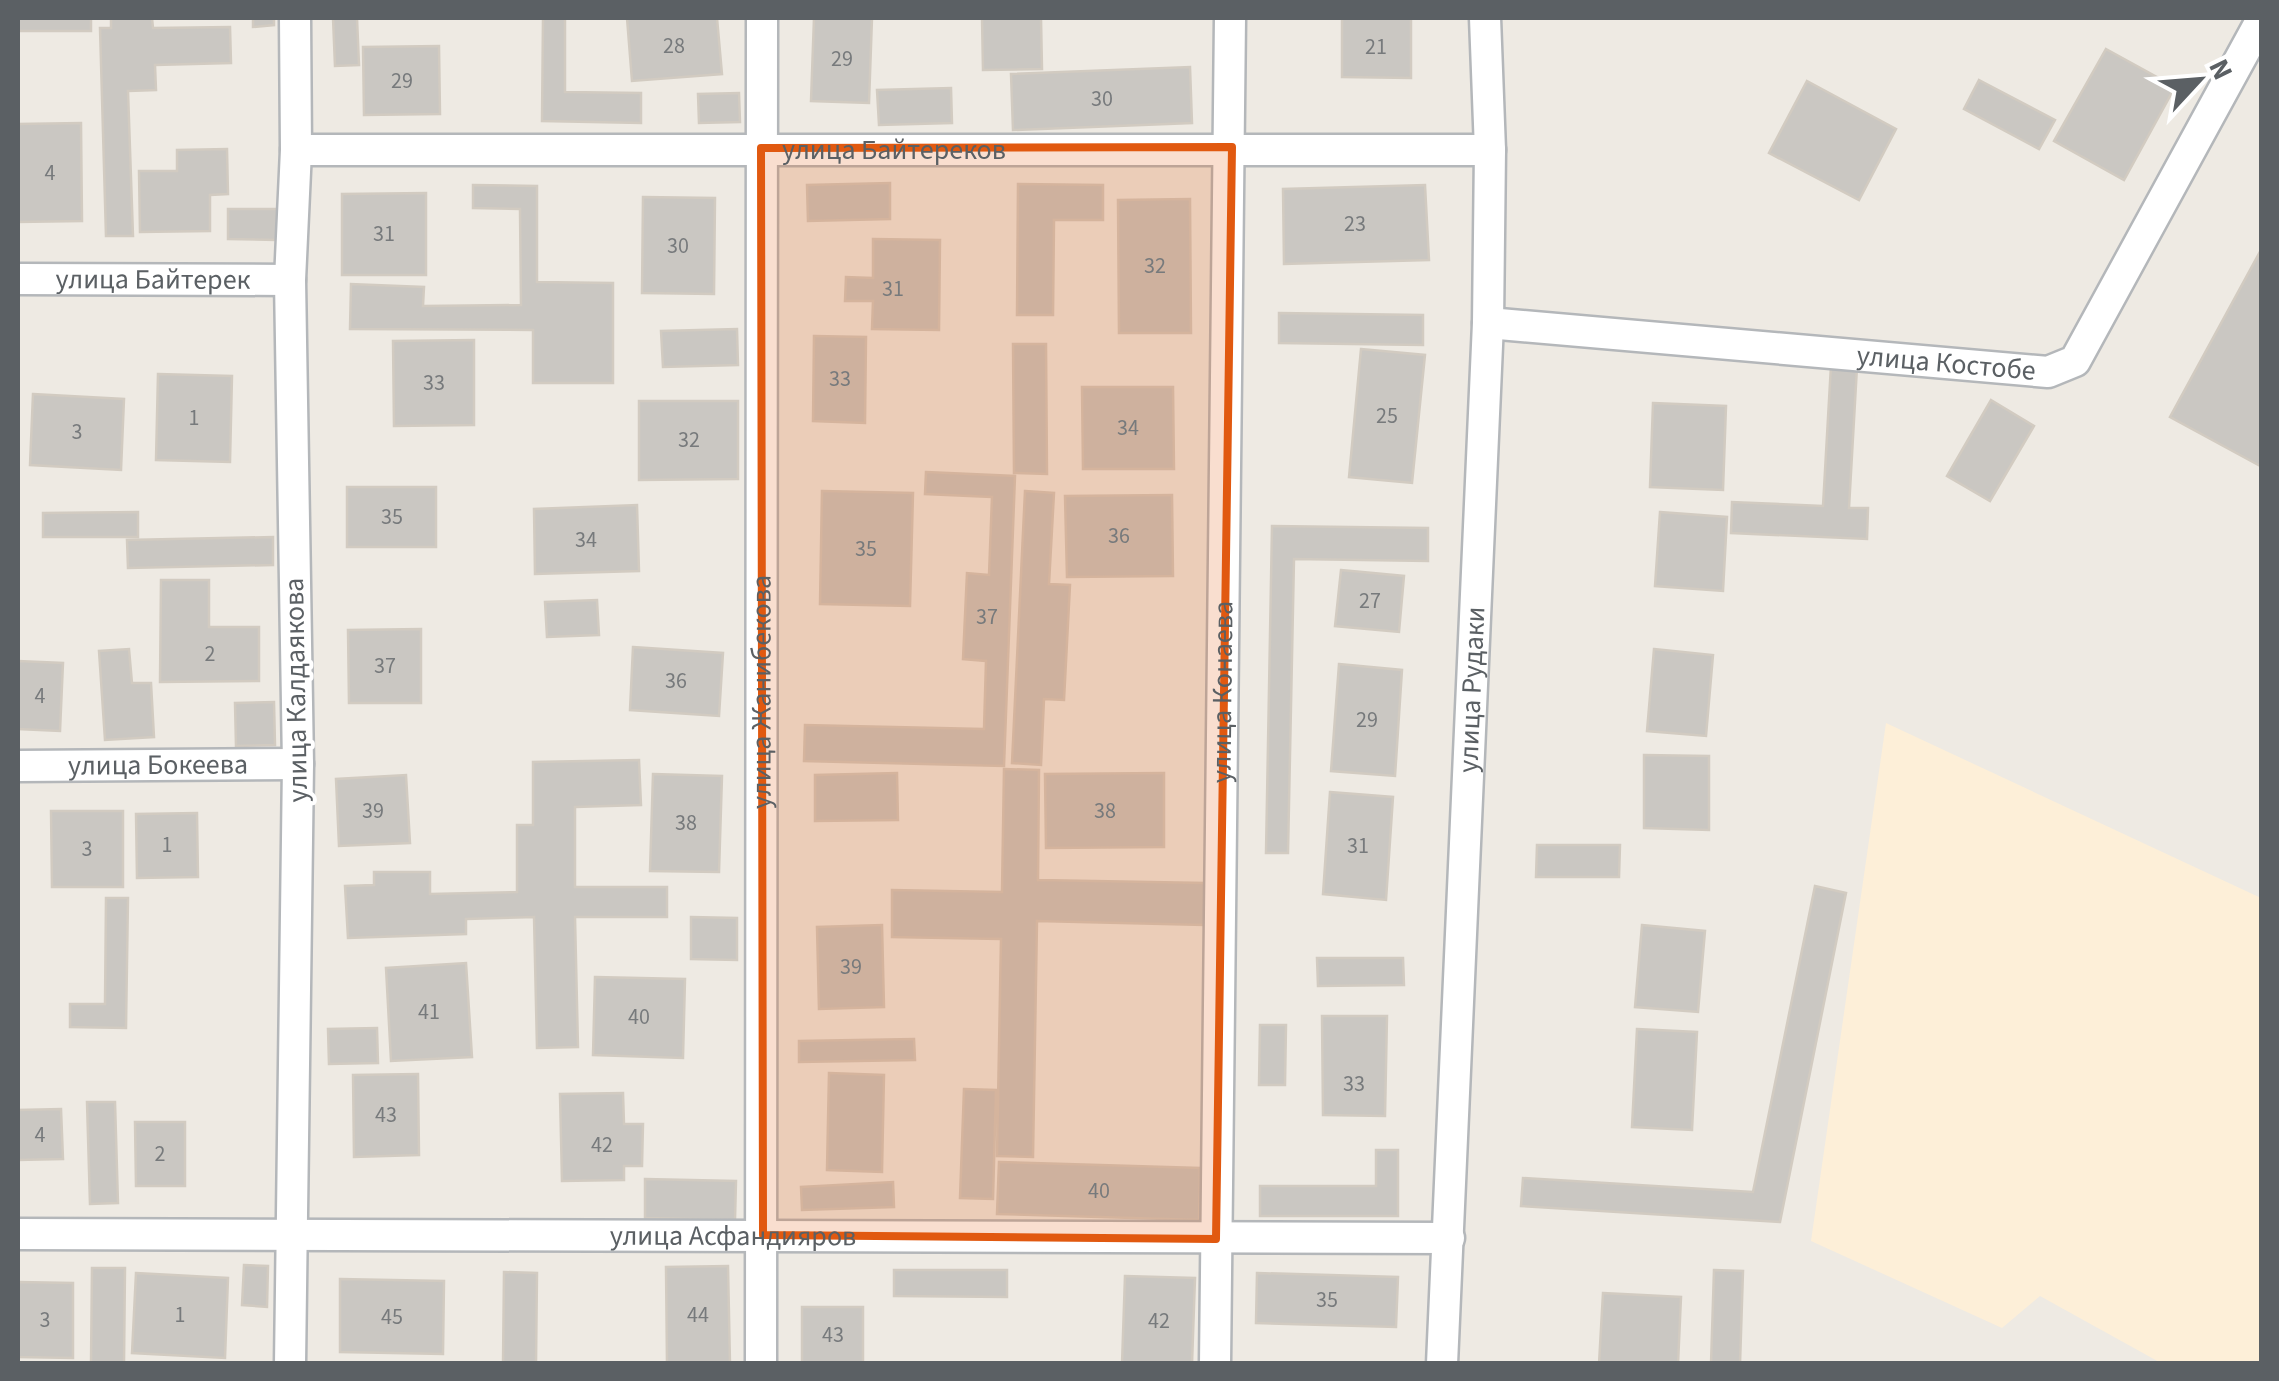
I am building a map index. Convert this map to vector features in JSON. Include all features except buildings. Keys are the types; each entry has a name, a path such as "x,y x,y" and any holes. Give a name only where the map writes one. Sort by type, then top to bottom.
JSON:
{"street":[{"name":"улица Калдаякова","path":"290,1364 298,764 290,280 296,150 295,18"},
{"name":"улица Жанибекова","path":"760,1364 762,18"},
{"name":"улица Конаева","path":"1216,1364 1232,148 1230,18"},
{"name":"улица Рудаки","path":"1442,1364 1488,323 1490,150 1485,18"},
{"name":"улица Костобе","path":"1488,323 2048,372 2075,361 2262,18"},
{"name":"улица Байтереков","path":"296,150 1490,150"},
{"name":"улица Байтерек","path":"18,279 290,280"},
{"name":"улица Бокеева","path":"18,766 298,764"},
{"name":"улица Асфандияров","path":"18,1234 289,1238 1449,1238"}],"highlighted area":[{"path":"1232,147 1216,1239 763,1235 761,148"}],"shaded area":[{"path":"1886,723 2261,898 2261,1363 2161,1363 2040,1296 2002,1328 1811,1241"}]}
